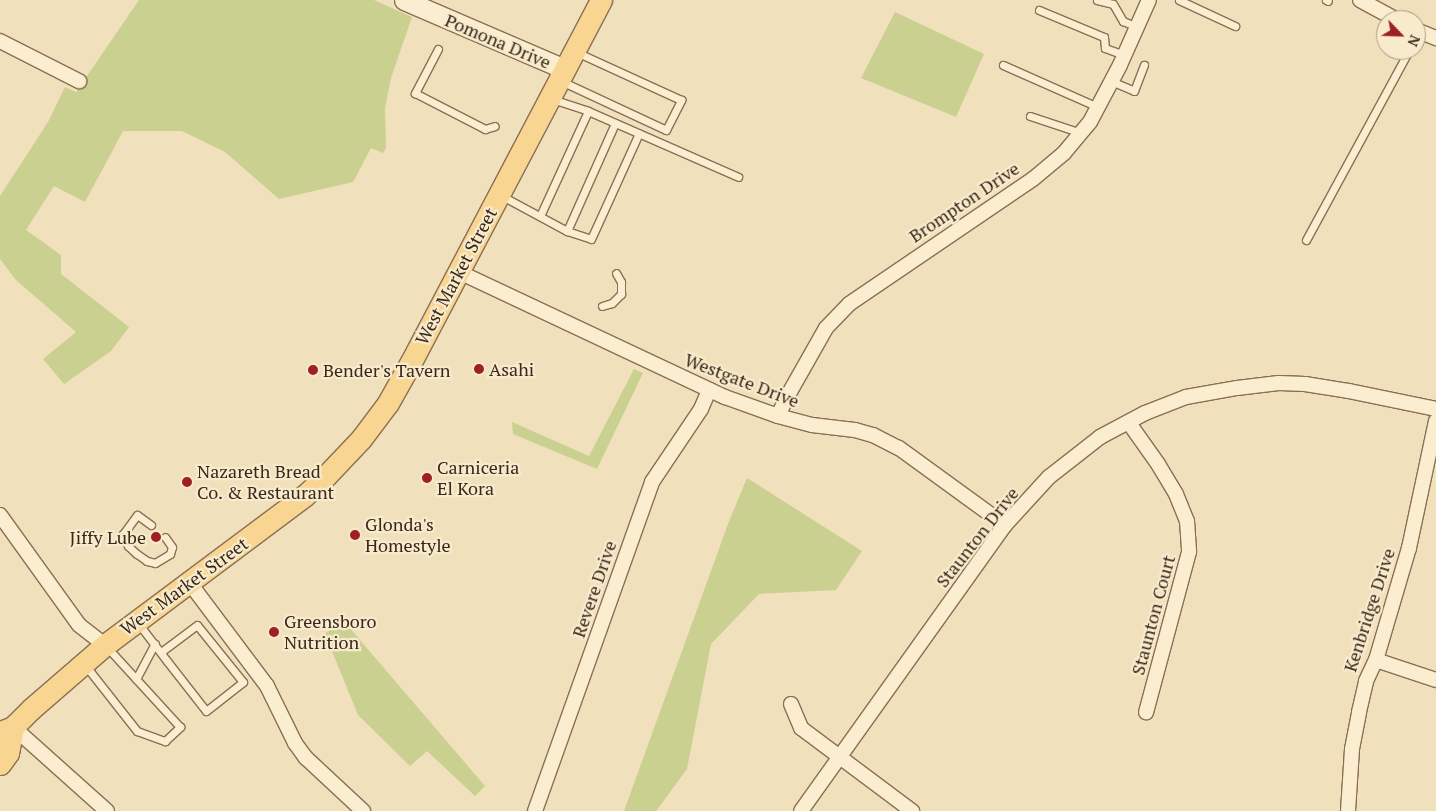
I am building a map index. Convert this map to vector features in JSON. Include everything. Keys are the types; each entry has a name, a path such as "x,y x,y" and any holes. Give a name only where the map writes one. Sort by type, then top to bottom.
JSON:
{"main road":[{"name":"West Market Street","path":"7,730 83,662 304,496 352,449 388,403 459,272 601,0"},
{"path":"0,764 8,753 7,730"}],"street":[{"name":"Pomona Drive","path":"404,0 561,74"},
{"name":"Brompton Drive","path":"778,416 786,397 826,328 849,304 1032,179 1064,153 1081,133 1098,107 1149,0"},
{"path":"1360,0 1378,10"},
{"path":"0,41 79,81"},
{"name":"Westgate Drive","path":"459,272 618,349 709,390 778,416 812,425 855,430 873,435 899,448 1005,525"},
{"name":"Staunton Drive","path":"801,811 1005,525 1050,477 1100,437 1129,423 1145,412 1186,397 1279,383 1306,384 1350,391 1436,409"},
{"name":"Revere Drive","path":"535,811 652,482 701,409 709,390"},
{"name":"Kenbridge Drive","path":"1348,811 1352,749 1366,681 1376,660 1409,548 1436,421"},
{"name":"Staunton Court","path":"1129,423 1158,464 1176,494 1187,521 1188,529 1189,552 1181,587 1146,712"},
{"path":"0,516 78,624 105,645"},
{"path":"189,582 267,686 295,743 306,758 363,811"},
{"path":"1376,660 1436,680"},
{"path":"791,704 801,728 912,811"},
{"path":"7,730 107,811"}],"lane":[{"path":"1097,0 1113,4 1123,21 1137,27"},
{"path":"1179,0 1236,26"},
{"path":"1039,10 1104,37 1105,48 1124,55"},
{"path":"438,48 415,93 485,129 495,126"},
{"path":"1306,240 1404,60"},
{"path":"1004,65 1098,107"},
{"path":"1111,81 1134,91 1144,65"},
{"path":"561,74 681,100 666,130 561,74"},
{"path":"561,74 588,111 738,177"},
{"path":"540,216 588,111"},
{"path":"1030,116 1081,133"},
{"path":"567,231 615,123"},
{"path":"500,194 567,231 591,239 639,133"},
{"path":"602,306 612,303 621,294 621,282 616,273"},
{"path":"151,525 137,515 123,534 128,546 147,561 155,563 170,554 172,547 165,537"},
{"path":"137,620 167,661 206,711 243,682 197,625 161,652"},
{"path":"136,679 155,644"},
{"path":"83,662 137,731 165,741 180,727 105,645"}],"green space":[{"path":"139,0 374,0 412,17 391,78 385,108 386,148 383,153 371,148 353,182 279,199 225,152 182,131 123,131 85,202 54,186 26,230 61,255 61,274 129,327 111,351 64,384 43,359 76,332 16,280 0,259 0,196 48,122 65,87 76,92"},
{"path":"895,12 984,54 956,117 861,78"},
{"path":"634,369 643,373 597,469 513,434 512,422 589,456"},
{"path":"747,478 862,551 836,590 759,594 711,644 687,769 656,811 624,811 728,524"},
{"path":"342,619 485,786 475,796 427,751 410,766 358,715 325,634"}],"place":[{"name":"Asahi","path":"479,369"},
{"name":"Bender's Tavern","path":"313,370"},
{"name":"Carniceria El Kora","path":"427,478"},
{"name":"Nazareth Bread Co. & Restaurant","path":"187,482"},
{"name":"Glonda's Homestyle","path":"355,535"},
{"name":"Jiffy Lube","path":"156,537"},
{"name":"Greensboro Nutrition","path":"274,632"}]}
